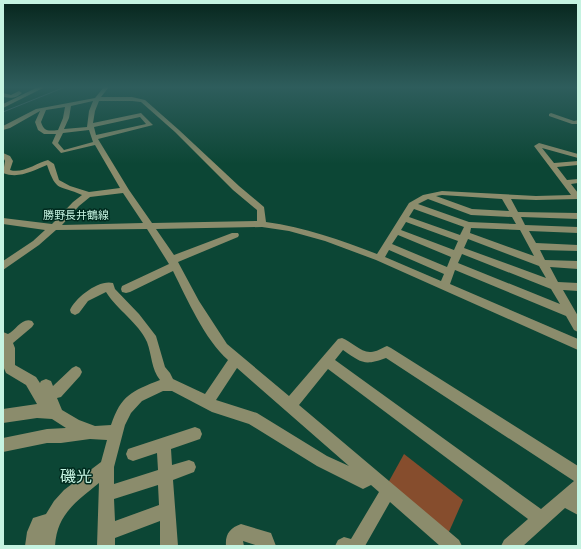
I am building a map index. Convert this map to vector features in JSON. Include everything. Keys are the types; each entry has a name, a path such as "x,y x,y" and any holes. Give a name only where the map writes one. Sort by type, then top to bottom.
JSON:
{"street":[{"path":"3,128 8,127 33,113"},
{"path":"42,113 38,122 40,129 46,133 60,132 93,134 150,125 141,115 93,134 62,152 55,143 60,132 66,118 67,113"},
{"path":"92,113 93,134 125,190 174,263 195,304 223,348 453,546"},
{"path":"157,113 236,188 261,209 262,224"},
{"path":"551,115 574,123 578,122"},
{"path":"577,197 537,146 540,145 578,156"},
{"path":"3,155 6,156 9,161 6,171 10,174 19,174 48,162 56,181 67,188 80,191 88,196"},
{"path":"551,165 578,163"},
{"path":"565,182 578,181"},
{"path":"3,266 36,244 66,217 76,204 88,196 125,190"},
{"path":"379,258 412,205 420,198 426,196 442,194 535,201 577,197"},
{"path":"426,196 471,212 578,216"},
{"path":"470,197 483,225"},
{"path":"506,199 555,286 571,308 578,327"},
{"path":"535,201 554,229"},
{"path":"412,205 468,225 578,230"},
{"path":"404,218 542,263 578,265"},
{"name":"勝野長井鶴線","path":"3,221 34,226 84,228 262,224 310,233 379,258 578,346"},
{"path":"444,286 468,225"},
{"path":"396,231 555,286 578,287"},
{"path":"126,289 174,263 235,235"},
{"path":"387,246 571,308"},
{"path":"533,246 578,248"},
{"path":"75,310 78,303 87,296 109,286 111,291 135,317 152,340 160,370 166,377 168,385"},
{"path":"28,324 15,336 4,339 10,352 9,366 13,371 24,376 33,383 43,402 56,413 80,428 96,433 116,432"},
{"path":"289,406 342,343 362,356 371,358 387,352 578,475"},
{"path":"206,402 236,360"},
{"path":"327,362 541,519"},
{"path":"56,413 55,405 49,397 47,389 56,392 76,372"},
{"path":"167,510 106,539 107,467 116,432 126,408 138,396 150,389 163,385 173,385 206,402 252,418 322,461 363,481 372,477"},
{"path":"3,416 37,411 56,413"},
{"path":"3,445 41,437 61,436 90,431"},
{"path":"133,454 195,434"},
{"path":"164,445 169,546"},
{"path":"46,546 47,535 51,522 60,507 70,496 107,467"},
{"path":"107,494 188,467"},
{"path":"510,546 541,519 571,503 578,487"},
{"path":"356,546 388,491"},
{"path":"34,546 35,532 39,524 51,522"},
{"path":"235,546 234,538 241,532 265,538 267,546"}],"shaded area":[{"path":"404,454 463,500 448,534 388,483"}],"district":[{"name":"磯光","path":"76,476"}]}
